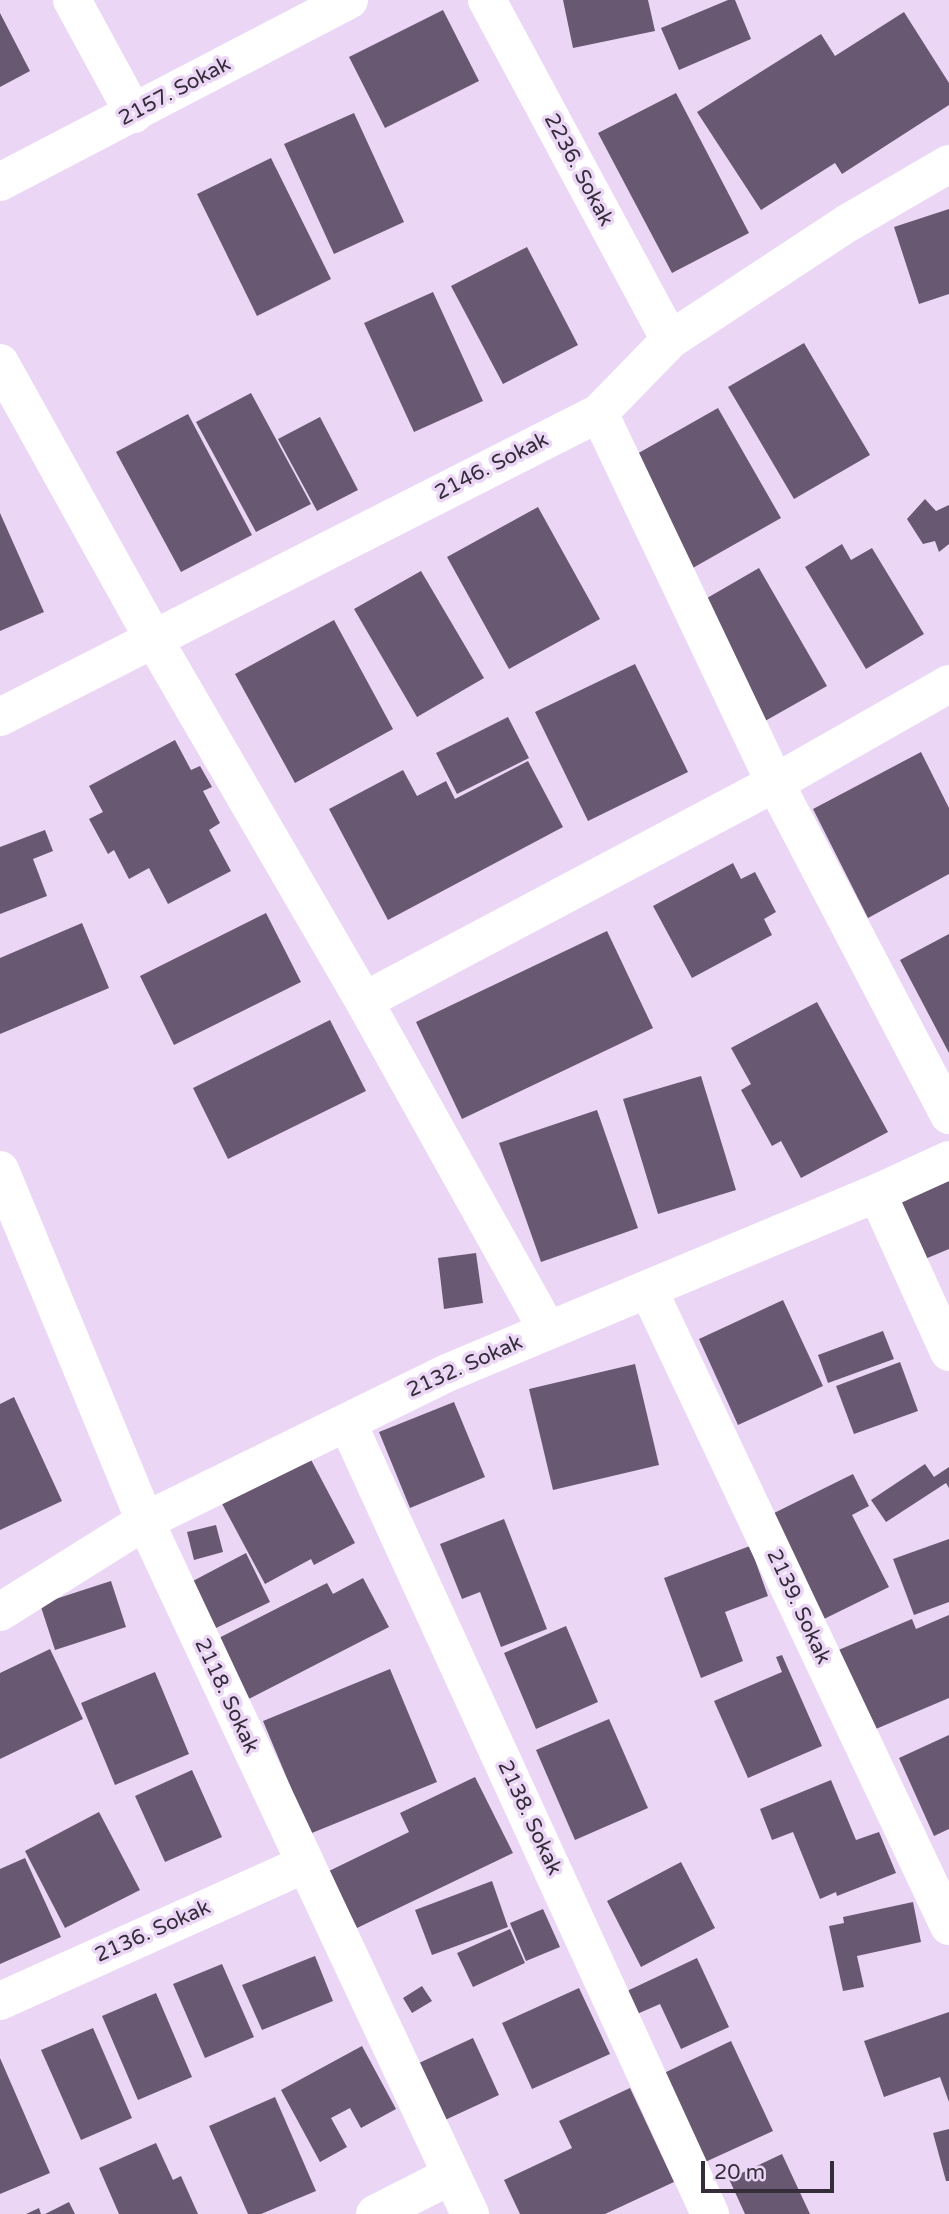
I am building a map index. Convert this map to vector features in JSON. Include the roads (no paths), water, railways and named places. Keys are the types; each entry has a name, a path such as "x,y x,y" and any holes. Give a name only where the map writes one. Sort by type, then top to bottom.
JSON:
{"street":[{"path":"72,0 134,114"},
{"name":"2157. Sokak","path":"0,182 349,0"},
{"name":"2236. Sokak","path":"487,0 670,340"},
{"name":"2146. Sokak","path":"0,717 599,413 670,340 846,224 949,164"},
{"path":"0,363 153,638 364,1001 548,1331"},
{"path":"599,413 775,783 949,1115"},
{"path":"364,1001 775,783 949,684"},
{"name":"2132. Sokak","path":"0,1612 145,1521 447,1373 877,1193 949,1160"},
{"name":"2118. Sokak","path":"0,1170 145,1521 470,2214"},
{"path":"877,1193 949,1352"},
{"name":"2139. Sokak","path":"648,1289 949,1926"},
{"name":"2138. Sokak","path":"347,1422 710,2214"},
{"name":"2136. Sokak","path":"0,2001 305,1864"},
{"path":"374,2214 450,2176"}]}
